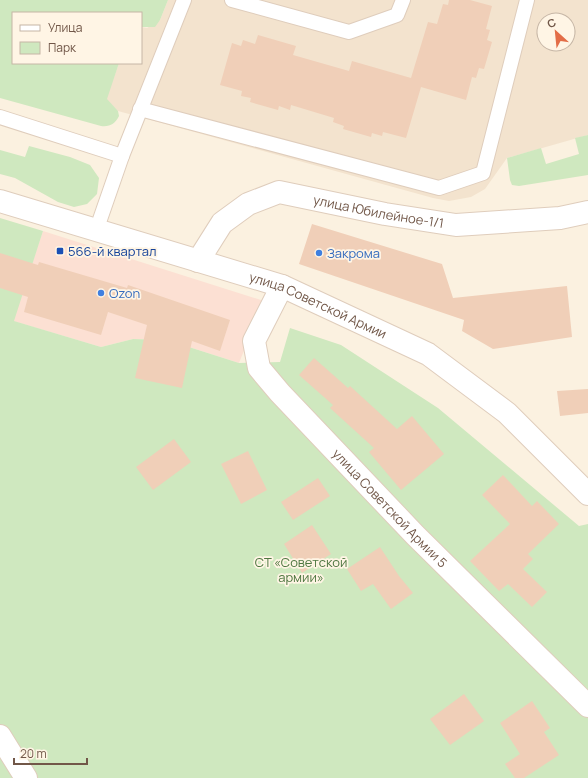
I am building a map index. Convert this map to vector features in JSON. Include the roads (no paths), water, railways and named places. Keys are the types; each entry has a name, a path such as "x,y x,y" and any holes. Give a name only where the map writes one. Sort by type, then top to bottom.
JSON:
{"street":[{"name":"улица Юбилейное-1/1","path":"198,261 222,224 248,204 279,192 385,214 456,225 560,218 588,212"},
{"name":"улица Советской Армии","path":"0,201 282,286 428,354 507,413 588,494"},
{"name":"улица Советской Армии 5","path":"282,286 254,341 259,368 280,393 415,535 588,706"},
{"path":"0,736 26,778"}],"lane":[{"path":"96,231 122,156 184,0"},
{"path":"232,0 349,32 397,15 403,0"},
{"path":"140,109 440,188 483,173 527,0"},
{"path":"0,117 122,156"}],"place":[{"name":"566-й квартал","path":"60,251"},
{"name":"Закрома","path":"319,253"},
{"name":"Ozon","path":"101,293"}],"park label":[{"name":"СТ «Советской армии»","path":"301,570"}]}
